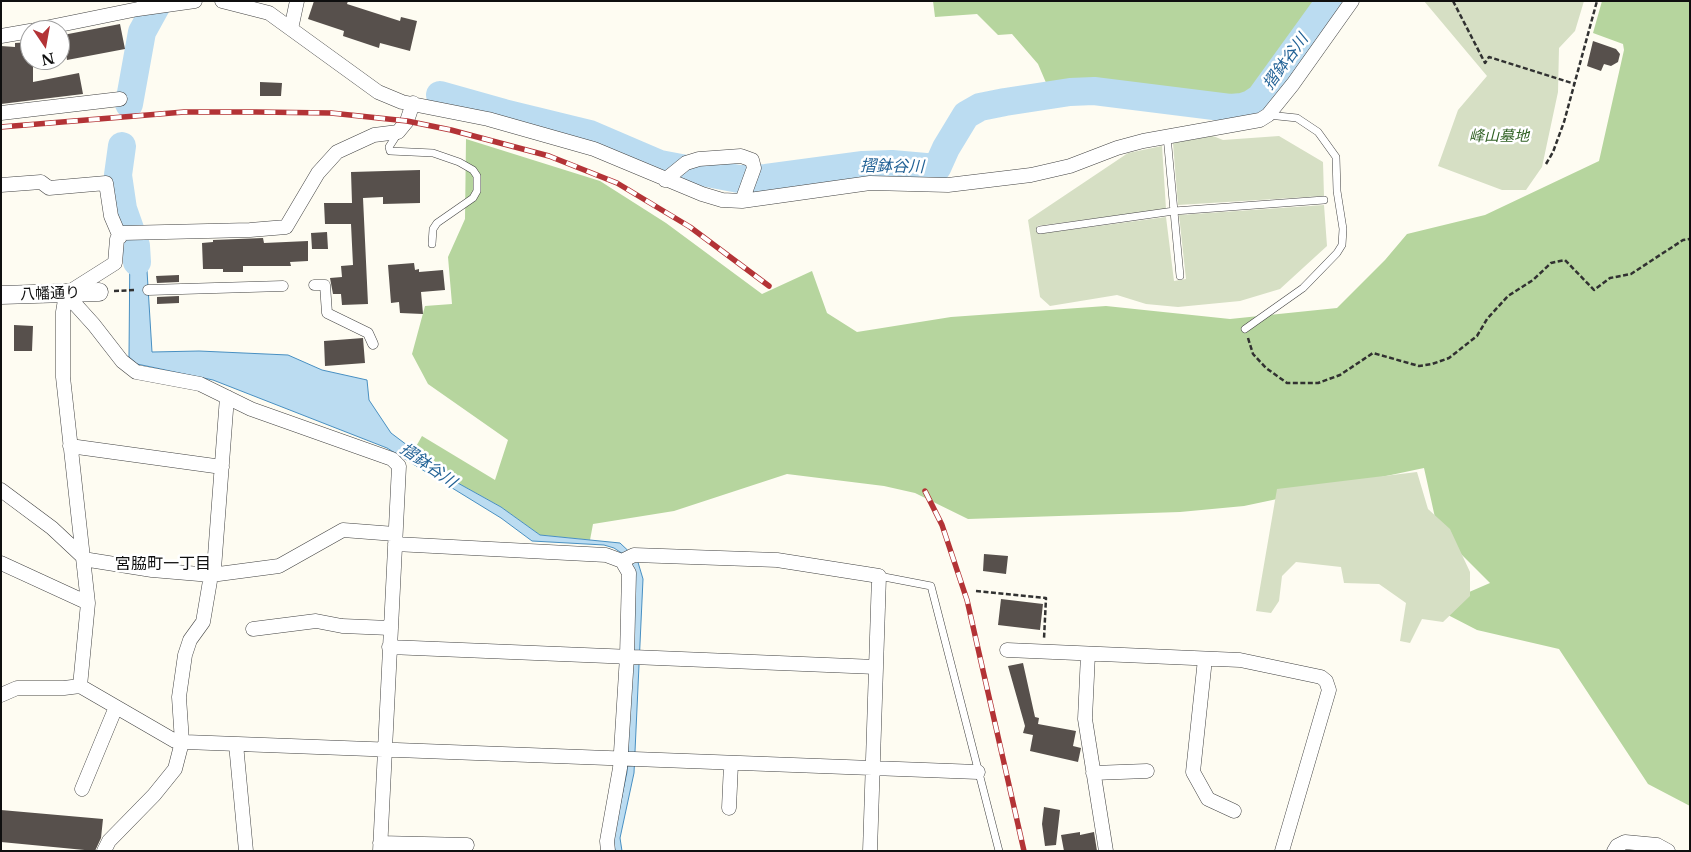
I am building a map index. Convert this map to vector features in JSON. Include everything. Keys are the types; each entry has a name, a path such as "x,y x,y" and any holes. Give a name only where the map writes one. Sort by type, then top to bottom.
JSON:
{"street":[{"path":"70,23 145,8 195,1"},
{"path":"222,1 268,14 378,92 402,102 488,119 594,149 702,194 722,200 742,201 870,183 948,185 1031,175 1070,166 1117,148 1167,136 1260,120 1268,115 1293,84 1352,1"},
{"path":"291,29 297,1"},
{"path":"1,36 20,33"},
{"path":"1,112 120,99"},
{"path":"80,686 88,603 63,377 63,312 66,294 115,263 117,239 126,235 286,227 318,173 336,152 374,135 398,132 407,121 413,103"},
{"path":"665,180 686,164 699,158 741,156 752,160 754,168 742,201"},
{"path":"1,185 41,182 49,188 106,183 110,216 126,235"},
{"path":"314,285 325,285 327,313 368,334 374,344"},
{"path":"148,290 283,286"},
{"name":"八幡通り","path":"1,295 100,292"},
{"path":"66,294 94,325 122,361 136,372 200,384 251,409 392,459 399,466 380,847 467,845"},
{"path":"104,851 109,841 154,795 175,769 182,742 179,697 185,655 190,640 203,622 210,574 214,569 227,397"},
{"path":"70,446 222,467"},
{"path":"1,490 17,500 83,558 152,570 210,574 279,566 342,530 395,539 627,558 777,560 878,576 870,851"},
{"path":"60,536 79,524"},
{"path":"608,851 607,841 628,760 632,657 627,558"},
{"path":"1,563 88,603"},
{"path":"253,630 316,621 342,626 390,628"},
{"path":"390,646 876,666"},
{"path":"1008,650 1240,660 1321,677 1328,685 1329,690 1282,851"},
{"path":"1088,654 1085,719 1106,851"},
{"path":"1205,659 1193,772 1208,799 1234,811"},
{"path":"1,695 18,688 80,686 175,741 182,742 978,772"},
{"path":"82,789 116,707"},
{"path":"236,744 246,851"},
{"path":"729,808 731,764"},
{"path":"1094,773 1147,771"},
{"path":"1614,851 1617,846 1625,842 1657,845 1668,851"}],"lane":[{"path":"1245,329 1303,288 1342,245 1343,229 1336,157 1318,132 1297,118 1268,115"},
{"path":"398,132 389,147 390,151 440,156 459,162 473,170 477,176 477,191 473,198 437,223 433,229 432,244"},
{"path":"1167,136 1180,276"},
{"path":"1040,230 1174,211 1324,200"},
{"path":"878,576 932,586 999,851"}],"path":[{"path":"1453,1 1485,63 1489,57 1575,84"},
{"path":"1546,164 1553,152 1575,84 1598,1"},
{"path":"1245,329 1253,354 1266,368 1287,383 1318,383 1340,375 1373,353 1419,366 1449,358 1477,336 1487,319 1508,296 1533,280 1551,263 1565,260 1594,290 1610,278 1631,274 1683,240 1690,239"},
{"path":"976,591 1046,598 1044,652"}],"green space":[{"path":"933,1 1333,1 1282,81 1255,107 1238,114 1084,97 1047,85 1038,64 1012,34 998,35 977,14 935,17"},
{"name":"峰山墓地","path":"1424,1 1584,1 1575,31 1559,48 1558,92 1542,167 1526,190 1502,190 1438,166 1458,110 1487,76"},
{"path":"1602,1 1690,1 1690,806 1648,784 1559,649 1477,630 1417,599 1453,599 1490,583 1438,531 1424,468 1244,506 1180,512 968,519 915,493 884,486 787,474 674,511 593,524 590,540 540,535 501,507 456,482 414,450 422,436 495,480 508,440 428,384 412,354 425,306 452,304 448,257 465,219 466,139 600,181 666,223 762,294 812,271 827,313 857,332 951,317 1106,306 1230,319 1337,308 1385,260 1407,234 1485,215 1599,161 1624,50 1623,44 1593,33"},
{"path":"1213,136 1223,140 1279,136 1323,162 1324,196 1178,205 1173,143"},
{"path":"1162,146 1166,209 1037,226 1038,234 1166,217 1174,281 1186,279 1179,215 1324,205 1327,246 1280,289 1240,301 1178,307 1146,304 1117,295 1050,306 1040,297 1028,220 1128,153"},
{"path":"1417,472 1428,509 1450,529 1470,572 1470,596 1443,622 1422,619 1410,643 1400,641 1406,603 1379,584 1344,583 1341,567 1296,562 1282,576 1279,601 1271,613 1256,611 1277,489"}],"water":[{"path":"145,238 152,352 199,351 288,355 322,370 367,380 369,400 391,433 456,482 501,507 540,535 620,543 637,559 643,579 634,773 620,838 622,851 615,851 613,839 627,772 635,577 623,554 614,548 604,545 532,541 501,518 387,448 213,380 137,364 129,357 130,239"}],"building":[{"path":"314,1 348,1 347,4 400,21 401,17 417,21 410,51 380,43 379,48 343,36 344,31 308,19"},
{"path":"120,24 125,49 70,59 70,34"},
{"path":"1593,41 1616,49 1620,54 1618,62 1611,66 1604,64 1601,71 1587,66"},
{"path":"15,43 20,43 20,70 33,70 33,82 79,73 83,94 1,104 1,46 15,47"},
{"path":"260,82 282,83 281,96 260,96"},
{"path":"420,170 420,203 383,204 383,197 363,198 368,304 342,305 341,294 333,294 330,278 342,277 341,266 353,265 351,224 325,224 324,203 352,203 351,172"},
{"path":"327,232 328,249 312,249 311,233"},
{"path":"263,238 264,243 308,241 308,261 290,262 291,266 243,266 243,272 203,269 202,243 213,242 213,240"},
{"path":"414,263 415,270 419,269 419,272 443,270 445,290 421,292 423,314 400,313 399,302 391,303 388,265"},
{"path":"179,275 179,282 157,283 156,276"},
{"path":"179,296 179,303 157,304 157,297"},
{"path":"14,325 33,326 32,351 14,351"},
{"path":"363,338 365,363 325,366 324,341"},
{"path":"984,554 1008,556 1006,574 983,571"},
{"path":"1001,599 1043,604 1040,630 998,625"},
{"path":"1023,663 1035,717 1039,718 1038,724 1076,731 1073,746 1081,748 1078,762 1030,751 1033,735 1023,733 1025,726 1008,666"},
{"path":"1044,807 1060,810 1056,845 1045,846 1042,824"},
{"path":"1,810 103,819 101,838 95,851 1,842"},
{"path":"1080,832 1080,835 1094,832 1097,851 1064,851 1061,835"}],"waterway":[{"name":"摺鉢谷川","path":"129,104 142,32 159,1"},
{"name":"摺鉢谷川","path":"440,95 590,134 660,164 739,179 766,178 863,165 892,164 937,168 946,148 966,115 980,107 1070,92 1094,91 1230,108 1251,104 1260,98 1330,1"},
{"name":"摺鉢谷川","path":"122,146 118,175 123,209 136,246 137,262"}],"railway":[{"path":"1,127 184,112 256,112 331,113 407,121 451,130 549,156 617,183 690,227 769,286"},
{"path":"925,491 942,525 967,600 1024,851"}],"district":[{"name":"宮脇町一丁目","path":"163,564"}]}
